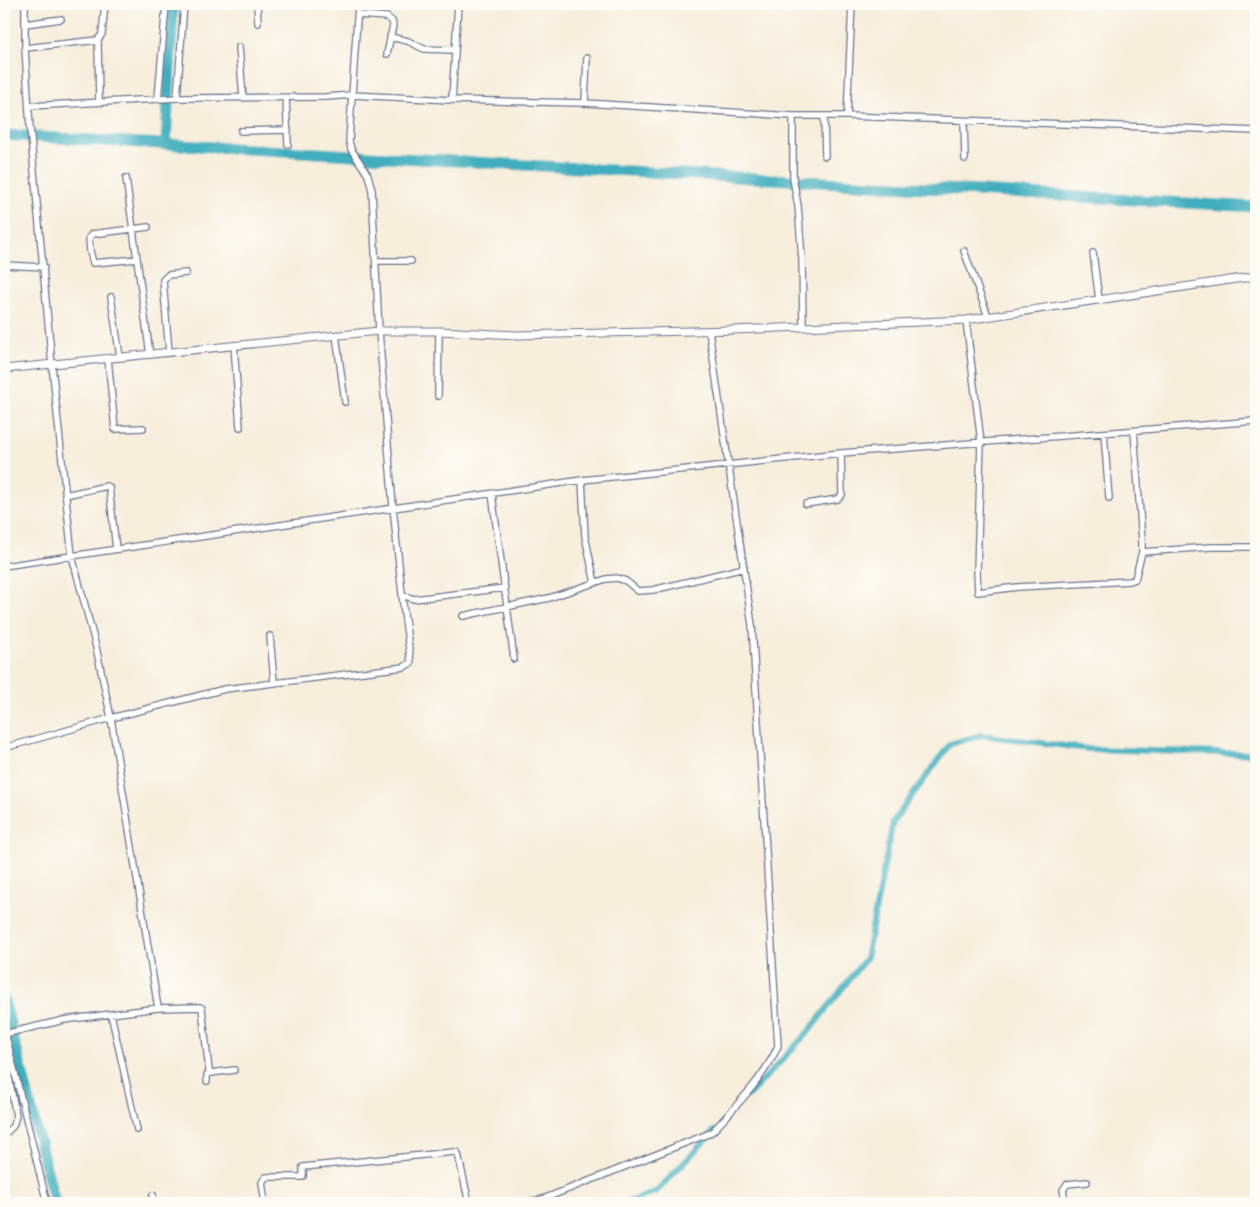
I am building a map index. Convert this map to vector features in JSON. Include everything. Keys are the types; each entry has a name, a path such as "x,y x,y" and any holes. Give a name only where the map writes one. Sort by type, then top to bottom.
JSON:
{"street":[{"path":"25,4 25,48 30,128 72,556 96,647 111,718 158,1008"},
{"path":"99,102 98,40 102,34 105,4"},
{"path":"159,99 166,4"},
{"path":"175,98 184,4"},
{"path":"257,4 258,23"},
{"path":"4,748 224,689 404,667 410,664 411,657 407,637 393,507 379,331 372,190 368,175 353,152 350,141 358,4"},
{"path":"452,100 458,4"},
{"path":"847,116 852,4"},
{"path":"358,15 390,18 393,25 387,54"},
{"path":"25,24 62,19"},
{"path":"390,37 408,41 424,49 454,50"},
{"path":"25,48 98,40"},
{"path":"239,47 243,98"},
{"path":"585,103 587,58"},
{"path":"30,106 175,98 286,98 352,95 452,100 585,103 793,116 847,116 1256,131"},
{"path":"286,98 288,144"},
{"path":"793,116 793,178 796,189 802,258 803,326"},
{"path":"824,116 825,156"},
{"path":"964,121 965,159"},
{"path":"242,131 288,130"},
{"path":"126,178 150,354"},
{"path":"137,259 96,263 91,261 89,238 92,234 148,227"},
{"path":"964,252 988,316"},
{"path":"1093,253 1099,300"},
{"path":"376,261 411,261"},
{"path":"4,265 44,267"},
{"path":"169,352 162,283 164,276 186,273"},
{"path":"4,369 379,331 439,331 516,335 709,331 966,320 1256,276"},
{"path":"111,297 120,357"},
{"path":"966,320 981,442 978,592 1017,587 1130,582 1136,576 1142,552 1142,528 1134,431"},
{"path":"438,396 439,331"},
{"path":"524,1203 544,1201 708,1134 754,1085 775,1055 778,1046 752,625 709,331"},
{"path":"336,335 345,402"},
{"path":"234,345 240,427"},
{"path":"108,358 115,429 143,428"},
{"path":"4,566 582,480 841,452 1256,421"},
{"path":"1104,433 1109,498"},
{"path":"806,504 838,499 842,495 841,452"},
{"path":"582,480 585,536 595,582"},
{"path":"65,495 109,487 116,549"},
{"path":"492,494 514,660"},
{"path":"1142,552 1211,547 1256,547"},
{"path":"463,616 550,598 595,582 617,578 626,581 638,590 653,590 744,568"},
{"path":"402,595 414,599 505,588"},
{"path":"270,636 274,682"},
{"path":"47,1203 6,1033 57,1021 158,1008 201,1007 210,1072 207,1075 207,1082"},
{"path":"110,1014 138,1130"},
{"path":"4,1050 16,1116 13,1126 4,1135"},
{"path":"210,1072 234,1070"},
{"path":"265,1203 262,1182 266,1177 302,1177 304,1176 303,1167 454,1152 458,1153 469,1203"},
{"path":"1066,1203 1063,1190 1067,1184 1087,1182"},
{"path":"153,1195 154,1203"}],"waterway":[{"path":"166,144 173,4"},
{"path":"4,135 1256,207"},
{"path":"749,1095 810,1030 866,958 893,822 950,744 981,735 1088,749 1256,754"},
{"path":"4,1000 55,1203"},
{"path":"627,1203 657,1191 714,1131"}]}
